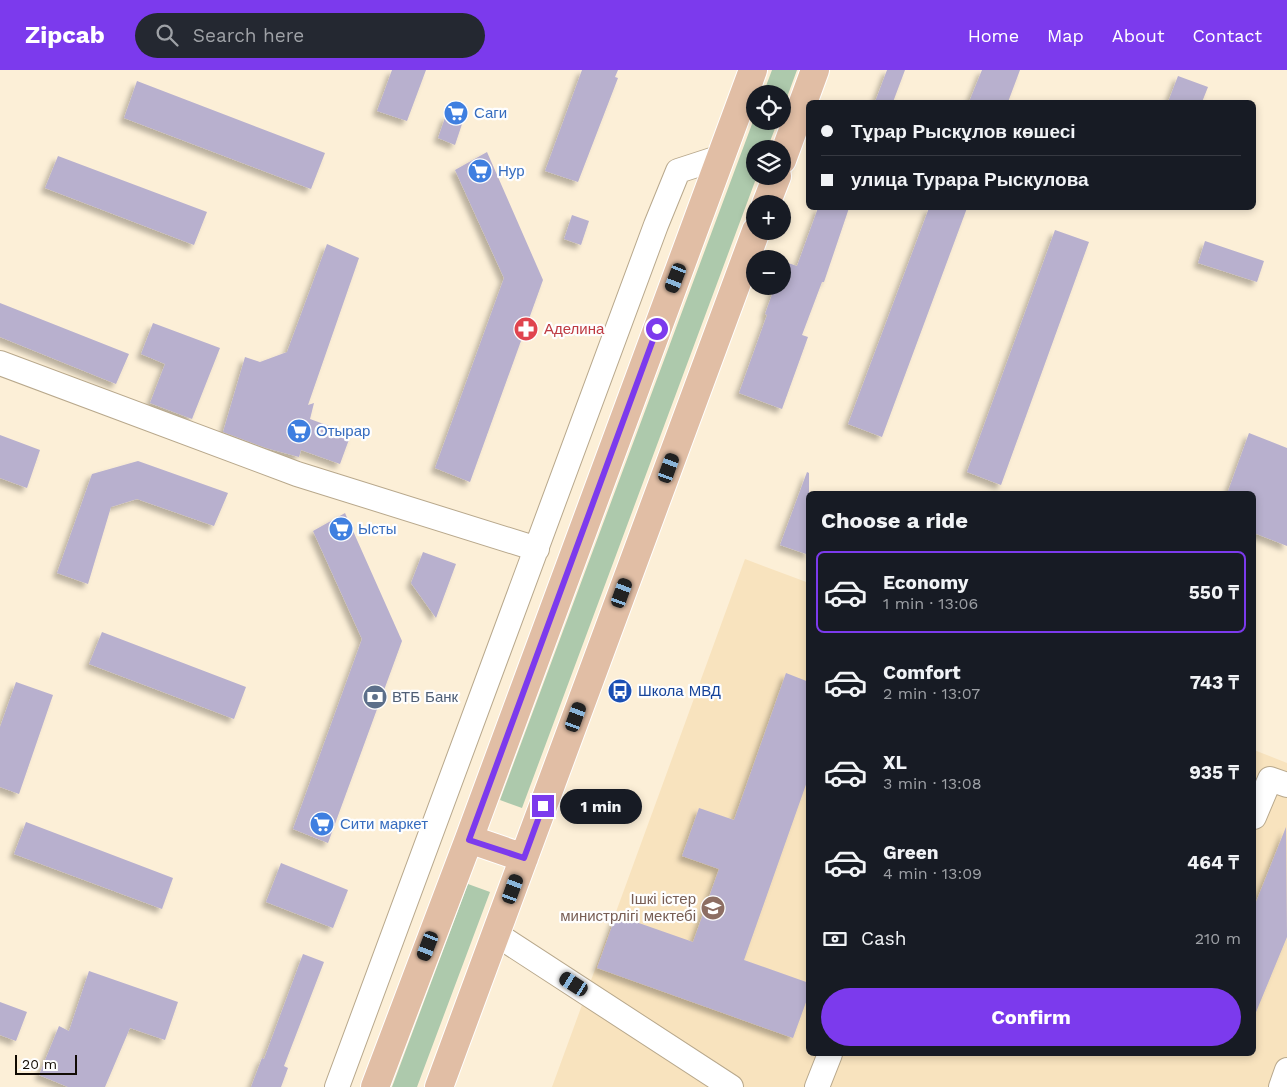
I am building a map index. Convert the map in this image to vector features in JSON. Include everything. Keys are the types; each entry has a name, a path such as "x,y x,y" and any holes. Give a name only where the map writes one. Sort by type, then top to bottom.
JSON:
{"main road":[{"path":"374,1087 469,840 753,70"},
{"path":"789,140 815,70"},
{"path":"439,1087 753,240"},
{"path":"469,840 524,858"}],"street":[{"path":"337,1087 678,171 721,157"},
{"path":"0,364 296,474 537,549"},
{"path":"1256,812 1270,779 1287,785"},
{"path":"496,934 731,1087"},
{"path":"817,1087 829,1056"},
{"path":"1281,1087 1287,1070"}],"shaded area":[{"name":"Ішкі істер министрлігі мектебі","path":"745,559 806,582 806,1056 1256,1056 1256,751 1287,763 1287,1087 552,1087"}],"green space":[{"path":"772,70 797,70 791,86 766,85"},
{"path":"750,130 774,130 771,140 746,140"},
{"path":"746,140 746,185 754,185 750,195 746,195 746,206 522,808 500,800"},
{"path":"468,884 490,892 417,1087 392,1087"}],"building":[{"path":"392,70 426,70 407,121 377,111"},
{"path":"582,70 618,70 615,77 618,78 578,182 545,171"},
{"path":"887,70 905,70 894,100 876,100"},
{"path":"982,70 1020,70 1009,100 970,100"},
{"path":"1178,76 1208,87 1203,100 1169,100"},
{"path":"137,81 325,153 311,189 124,118"},
{"path":"446,115 463,121 455,145 438,138"},
{"path":"487,152 543,280 470,482 435,468 504,278 455,170"},
{"path":"58,156 207,212 194,245 45,188"},
{"path":"817,210 848,210 824,282 822,282 802,335 808,337 782,409 739,393 767,315 765,314 772,295 791,295 791,264 797,266"},
{"path":"928,210 966,210 882,437 848,424"},
{"path":"572,215 589,221 581,245 564,239"},
{"path":"1055,230 1089,242 1001,485 967,472"},
{"path":"1205,241 1264,261 1257,282 1198,263"},
{"path":"327,244 359,258 308,405 314,403 310,419 351,434 340,464 301,450 299,457 266,448 223,432 245,357 260,362 287,352"},
{"path":"0,303 129,354 116,384 0,337"},
{"path":"153,323 220,348 192,419 150,403 165,364 141,354"},
{"path":"1249,433 1287,448 1287,546 1256,534 1256,491 1228,491"},
{"path":"0,435 40,450 27,488 0,478"},
{"path":"138,461 228,493 214,526 137,499 111,507 88,584 57,573 92,474"},
{"path":"807,472 809,473 809,491 806,491 806,554 780,545"},
{"path":"345,513 402,641 328,843 293,829 362,639 313,531"},
{"path":"423,552 456,564 436,618 411,583"},
{"path":"102,632 246,687 234,719 89,664"},
{"path":"786,673 806,681 806,784 744,960 806,982 806,1002 793,1038 597,968 616,915 693,942 719,869 682,856 699,808 734,820"},
{"path":"16,682 53,695 19,794 0,787 0,727"},
{"path":"26,822 173,878 162,909 14,854"},
{"path":"1286,827 1287,937 1256,1012 1256,902"},
{"path":"281,863 348,890 333,928 266,902"},
{"path":"303,954 324,962 284,1066 288,1068 281,1087 251,1087 262,1058 264,1059"},
{"path":"89,971 178,1002 165,1040 130,1028 105,1087 68,1087 39,1075 59,1026 69,1031"},
{"path":"0,1002 27,1012 16,1041 0,1035"}],"place":[{"name":"Саги","path":"456,113"},
{"name":"Нур","path":"480,171"},
{"name":"Аделина","path":"526,329"},
{"name":"Отырар","path":"299,431"},
{"name":"Ысты","path":"341,529"},
{"name":"Школа МВД","path":"620,691"},
{"name":"ВТБ Банк","path":"375,697"},
{"name":"Сити маркет","path":"322,824"},
{"name":"Ішкі істер министрлігі мектебі","path":"713,908"}],"route":[{"path":"543,806 524,858 469,840 657,329"}]}
